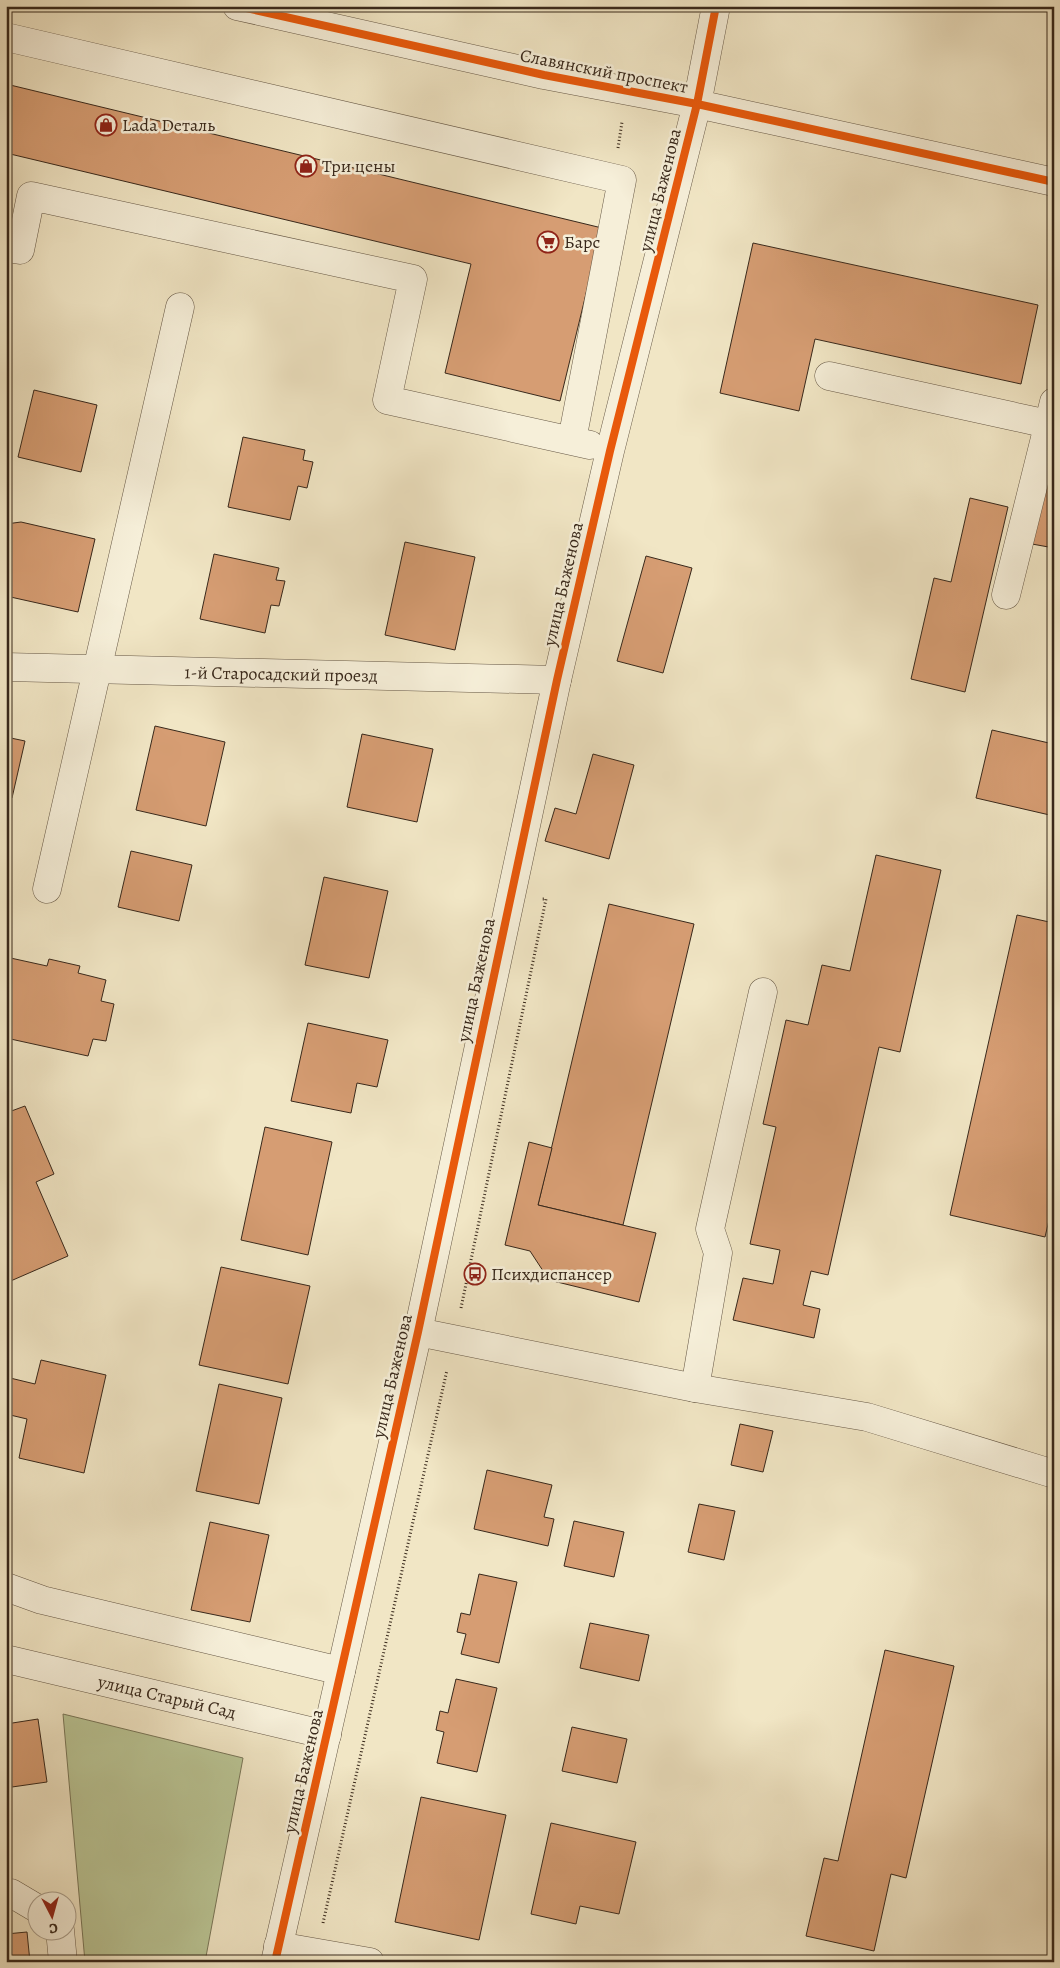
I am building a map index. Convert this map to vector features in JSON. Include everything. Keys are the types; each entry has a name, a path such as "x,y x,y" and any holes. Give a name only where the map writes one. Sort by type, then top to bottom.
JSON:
{"street":[{"name":"Славянский проспект","path":"237,6 314,14 544,75 697,104 1054,182"},
{"name":"улица Баженова","path":"277,1954 418,1332 556,680 610,451 697,104 716,6"},
{"path":"6,37 622,180 572,440"},
{"path":"6,248 20,250 31,196 413,279 387,400 572,440 610,451"},
{"path":"48,889 180,307"},
{"path":"829,376 1051,413 1006,595"},
{"name":"1-й Старосадский проезд","path":"6,667 556,680"},
{"path":"695,1388 718,1253 710,1230 763,992"},
{"path":"418,1332 695,1388 867,1417 1054,1474"},
{"path":"6,1587 42,1600 341,1671"},
{"name":"улица Старый Сад","path":"6,1659 327,1735"},
{"path":"6,1894 11,1894 28,1904"},
{"path":"61,1940 63,1962"},
{"path":"277,1954 370,1962"}],"green space":[{"path":"63,1714 243,1758 205,1962 85,1962"}],"building":[{"path":"6,84 602,228 560,401 445,373 471,264 6,153"},
{"path":"753,243 1038,305 1021,384 815,339 799,411 720,393"},
{"path":"34,390 97,405 81,472 18,457"},
{"path":"243,437 305,450 303,460 313,462 307,488 298,486 290,520 228,507"},
{"path":"1048,475 1054,477 1054,548 1032,544"},
{"path":"970,498 1008,507 965,692 911,679 934,578 951,582"},
{"path":"21,522 95,539 78,612 6,596 6,524"},
{"path":"405,542 475,557 455,650 385,635"},
{"path":"214,554 279,568 276,580 285,581 279,606 271,605 265,633 200,619"},
{"path":"646,556 692,568 663,673 617,661"},
{"path":"1054,722 1054,816 976,798 992,730 1049,743"},
{"path":"155,726 225,742 206,826 136,810"},
{"path":"362,734 433,749 417,822 347,807"},
{"path":"6,737 25,741 12,798 6,797"},
{"path":"593,754 634,765 609,859 545,841 555,808 576,814"},
{"path":"131,851 192,865 179,921 118,907"},
{"path":"876,855 941,870 900,1052 879,1047 828,1275 811,1271 803,1305 820,1309 814,1338 733,1320 743,1278 773,1284 780,1250 750,1244 776,1127 763,1124 786,1020 808,1025 822,965 850,971"},
{"path":"324,877 388,891 369,978 305,965"},
{"path":"609,904 694,924 623,1225 538,1205"},
{"path":"1017,915 1054,923 1054,1199 1045,1237 950,1215"},
{"path":"6,957 47,966 49,959 80,966 78,973 106,980 101,1001 114,1004 106,1041 93,1039 88,1056 6,1038"},
{"path":"308,1023 388,1040 377,1087 357,1083 351,1113 291,1101"},
{"path":"25,1106 54,1174 36,1182 68,1256 6,1283 6,1113"},
{"path":"265,1127 332,1142 308,1255 241,1240"},
{"path":"529,1142 552,1148 538,1205 656,1233 639,1302 549,1280 530,1251 505,1245"},
{"path":"221,1267 310,1286 288,1384 199,1365"},
{"path":"41,1360 106,1375 84,1473 19,1458 27,1419 6,1414 6,1377 35,1384"},
{"path":"219,1384 282,1398 259,1504 196,1491"},
{"path":"740,1424 773,1431 763,1472 731,1465"},
{"path":"487,1470 552,1485 544,1517 554,1519 548,1546 474,1529"},
{"path":"699,1504 735,1511 724,1560 688,1552"},
{"path":"574,1521 624,1532 614,1577 564,1566"},
{"path":"210,1522 269,1535 250,1622 191,1610"},
{"path":"479,1574 517,1582 499,1663 461,1654 466,1634 457,1632 461,1613 470,1615"},
{"path":"590,1623 649,1635 639,1681 580,1668"},
{"path":"885,1650 954,1666 906,1878 891,1874 874,1951 806,1936 824,1858 838,1861"},
{"path":"456,1679 497,1688 477,1772 437,1763 444,1732 436,1730 440,1711 448,1713"},
{"path":"38,1719 47,1782 12,1787 6,1744 6,1724"},
{"path":"572,1727 627,1739 617,1783 562,1771"},
{"path":"421,1797 506,1815 479,1940 395,1922"},
{"path":"551,1823 636,1842 619,1914 580,1906 576,1924 531,1914"},
{"path":"27,1932 30,1962 6,1962 6,1934"}],"cycle path":[{"path":"237,6 544,75 697,104 1054,182"},
{"path":"275,1962 418,1332 557,680 610,451 697,104 716,6"}],"place":[{"name":"Lada Dеталь","path":"106,125"},
{"name":"Три цены","path":"306,166"},
{"name":"Барс","path":"548,242"},
{"name":"Психдиспансер","path":"475,1274"}]}
